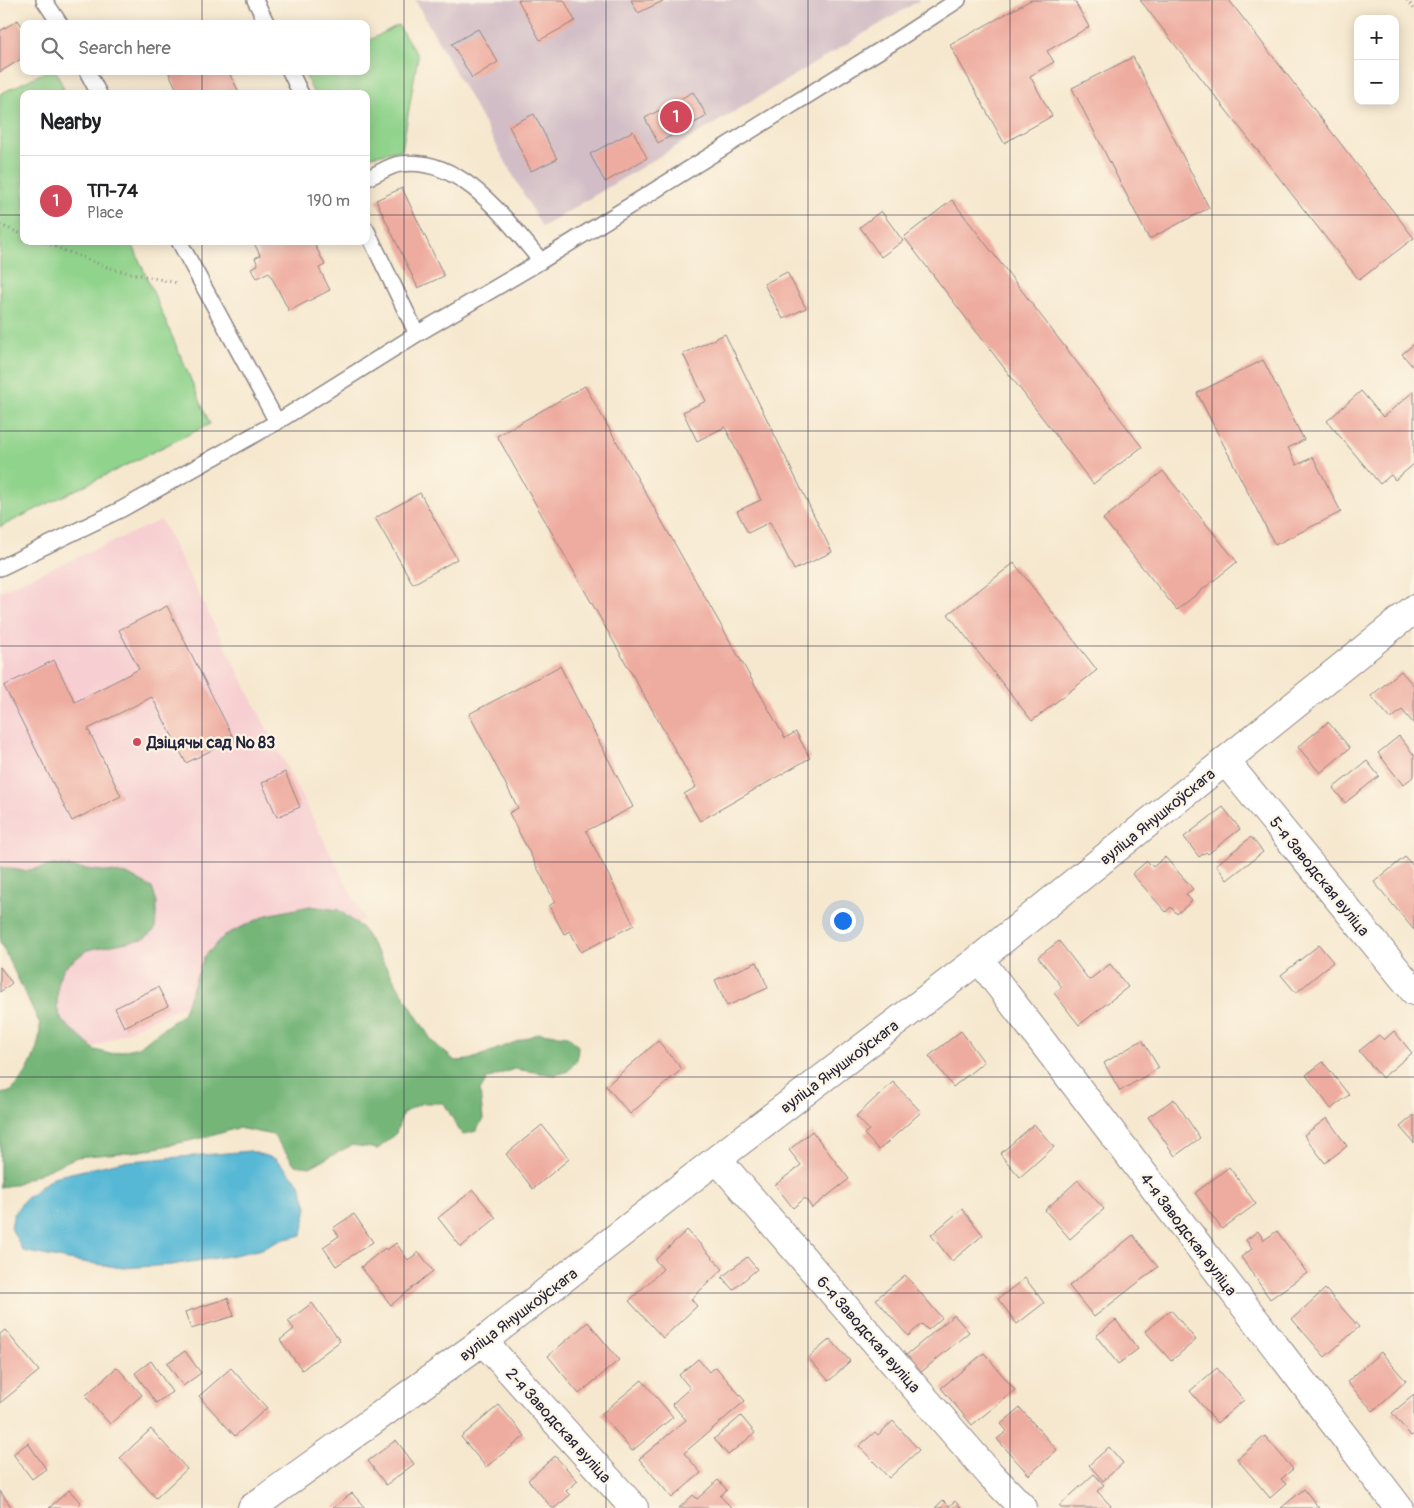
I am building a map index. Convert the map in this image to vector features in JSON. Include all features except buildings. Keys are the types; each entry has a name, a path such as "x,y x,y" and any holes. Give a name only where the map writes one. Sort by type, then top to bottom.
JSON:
{"street":[{"name":"вуліца Янушкоўскага","path":"252,1508 483,1342 979,959 1414,609"},
{"name":"5-я Заводская вуліца","path":"1226,762 1414,991"},
{"name":"4-я Заводская вуліца","path":"979,959 1399,1508"},
{"name":"6-я Заводская вуліца","path":"717,1160 990,1474 1023,1508"},
{"name":"2-я Заводская вуліца","path":"483,1342 634,1508"}],"lane":[{"path":"44,0 57,20"},
{"path":"256,0 265,20"},
{"path":"0,568 122,509 277,422 417,334 541,261 958,0"},
{"path":"89,75 97,90"},
{"path":"292,75 299,90"},
{"path":"372,176 399,164 424,164 450,172 493,204 541,261"},
{"path":"370,237 417,334"},
{"path":"181,245 277,422"}],"path":[{"path":"1407,0 1414,9"},
{"path":"0,225 20,232"},
{"path":"51,245 112,269 205,288"}],"shaded area":[{"path":"415,0 920,0 542,227"},
{"name":"Дзіцячы сад № 83","path":"161,520 364,919 78,1055 0,892 0,591"}],"green space":[{"path":"398,25 418,56 402,150 370,156 370,90 312,90 305,75 370,75 370,40"},
{"path":"39,75 58,75 64,90 20,90 20,245 133,245 210,424 0,527 0,94"},
{"path":"54,865 127,874 152,888 157,902 155,930 143,939 87,950 64,968 58,980 57,1008 62,1021 95,1050 110,1054 138,1047 183,1014 204,957 225,935 267,915 310,906 339,910 362,928 432,1041 455,1061 469,1060 539,1033 568,1036 578,1046 577,1060 568,1071 555,1075 514,1069 487,1079 480,1091 483,1119 476,1131 462,1135 444,1103 422,1103 403,1113 396,1133 378,1149 352,1145 310,1167 295,1165 273,1135 238,1128 207,1137 141,1151 77,1157 13,1185 0,1187 0,1094 11,1091 28,1069 36,1051 40,1024 0,942 0,867 24,871"}],"water":[{"path":"250,1151 276,1159 300,1184 307,1207 302,1235 281,1240 262,1249 229,1256 171,1265 123,1268 23,1251 11,1228 14,1213 25,1199 53,1177 120,1162"}],"place":[{"name":"ТП-74","path":"676,117"},
{"name":"Дзіцячы сад № 83","path":"137,742"}]}
